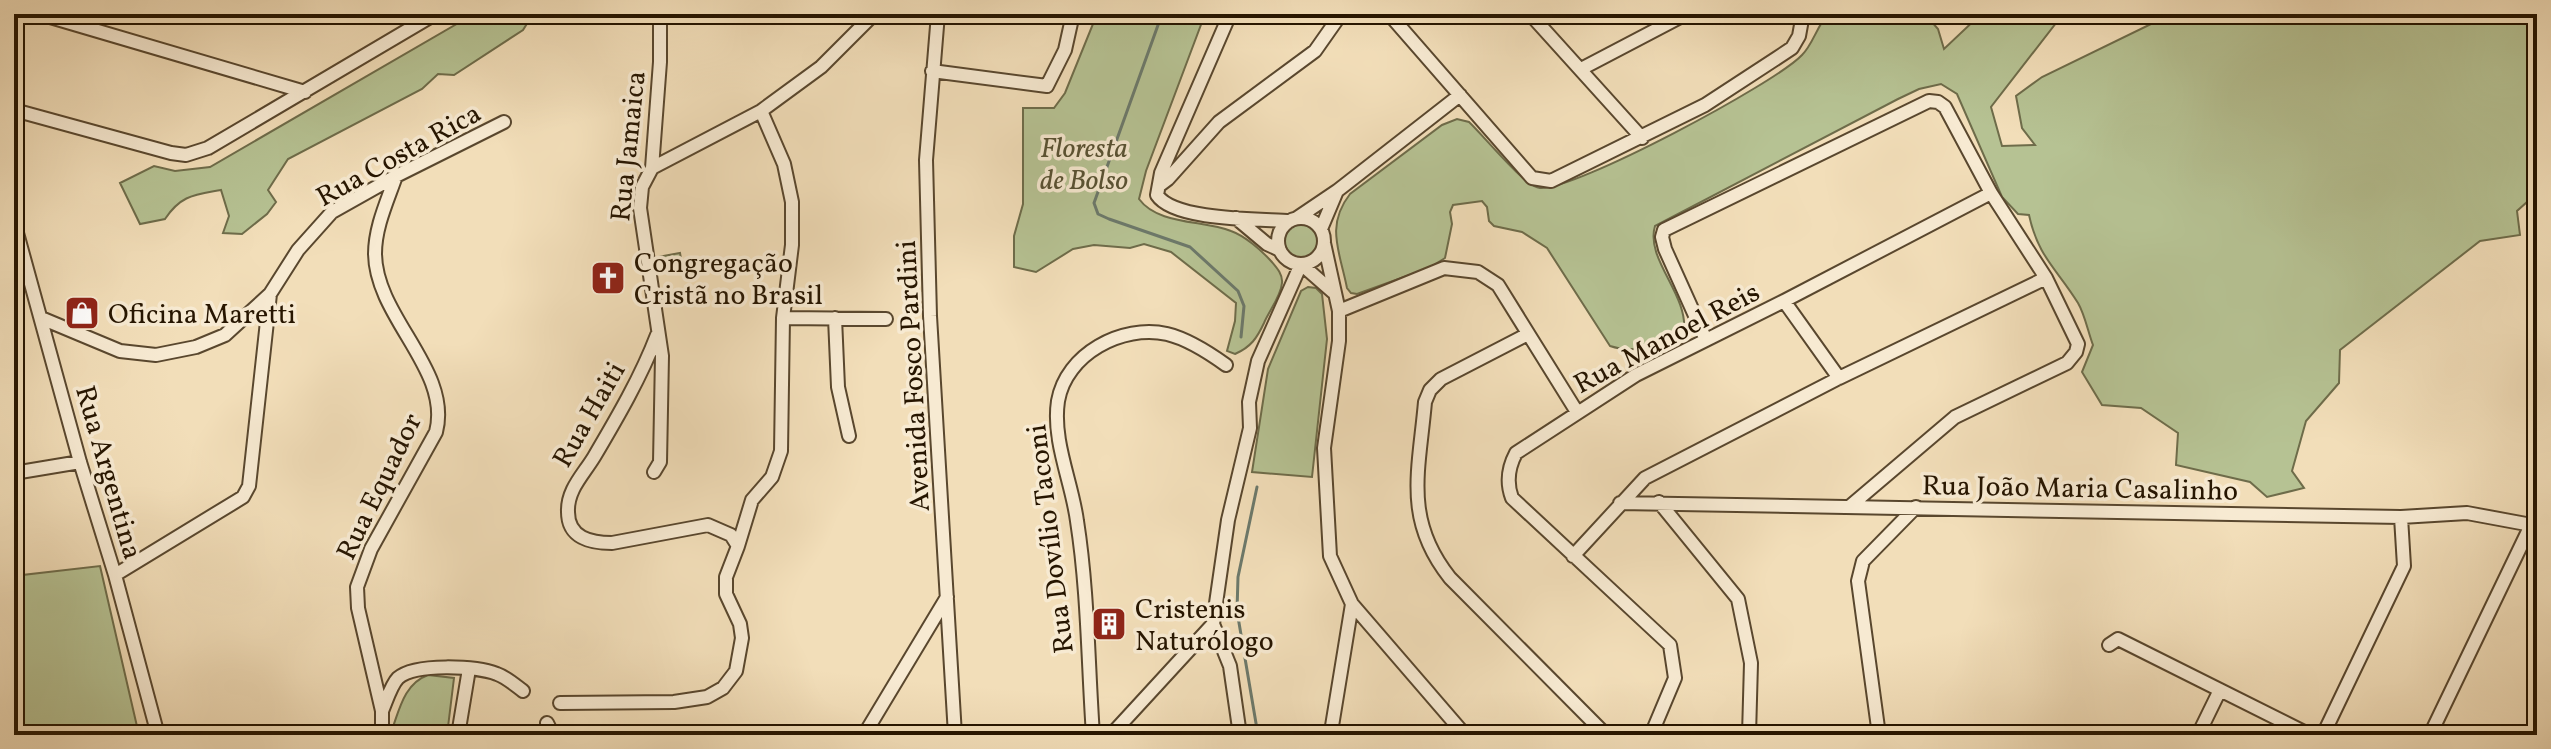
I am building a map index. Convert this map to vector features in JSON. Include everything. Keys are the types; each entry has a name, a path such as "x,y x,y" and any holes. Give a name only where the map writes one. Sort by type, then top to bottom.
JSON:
{"street":[{"path":"40,14 305,92"},
{"path":"393,14 420,22"},
{"path":"14,110 186,155 208,148 435,14"},
{"name":"Rua Jamaica","path":"654,472 660,462 662,356 640,208 642,187 652,168 660,62 660,14"},
{"path":"652,168 761,111 821,67 874,14"},
{"name":"Avenida Fosco Pardini","path":"938,14 926,160 930,316 955,735"},
{"path":"932,71 1047,86 1065,50 1073,14"},
{"path":"1230,14 1161,173 1157,195 1167,205 1191,212 1236,218 1311,220 1321,229"},
{"path":"1160,185 1219,122 1315,51 1341,14"},
{"path":"1389,14 1532,178 1540,181 1551,181 1705,105 1792,48 1799,36 1803,14"},
{"path":"1530,14 1642,138"},
{"path":"1581,69 1686,14"},
{"path":"1280,250 1281,231 1293,220 1337,191 1460,95"},
{"path":"1706,340 1665,249 1664,230 1929,101 1945,107 1991,193 2046,278 2078,344 2067,363 1955,417 1849,507"},
{"path":"560,703 674,702 707,697 723,688 736,671 740,655 740,624 726,594 726,577 752,500 772,477 781,451 783,318 792,245 792,202 784,164 761,111"},
{"name":"Rua Costa Rica","path":"41,318 120,351 156,355 196,347 225,335 270,294 298,250 332,212 504,122"},
{"name":"Rua Equador","path":"382,735 382,711 358,608 357,587 371,549 436,432 440,417 437,394 381,288 375,256 377,228 396,176"},
{"path":"1337,191 1321,229 1339,311 1339,341 1324,448 1330,556 1352,604 1465,735"},
{"name":"Rua Manoel Reis","path":"1651,735 1675,678 1670,645 1512,498 1508,485 1510,463 1516,453 1636,375 1991,193"},
{"path":"1236,218 1333,292"},
{"name":"Rua Argentina","path":"14,222 18,255 41,318 158,735"},
{"path":"1296,262 1314,260 1324,243"},
{"path":"1240,735 1230,666 1213,624 1228,520 1250,428 1249,402 1258,361 1292,284 1296,262"},
{"path":"1339,311 1444,268 1478,272 1498,285 1577,412"},
{"path":"1573,556 1645,478 1839,378 2046,278"},
{"path":"115,575 243,497 249,486 270,294"},
{"path":"1784,301 1839,378"},
{"path":"783,318 886,319"},
{"path":"835,318 838,387 849,436"},
{"name":"Rua Dovílio Taconi","path":"1093,735 1077,521 1057,426 1058,400 1063,385 1072,368 1084,356 1122,336 1142,333 1166,334 1189,342 1226,365"},
{"path":"1528,334 1441,379 1430,390 1425,402 1417,496 1422,532 1433,557 1450,578 1606,735"},
{"name":"Rua Haiti","path":"657,335 647,361 571,491 568,512 571,526 579,537 596,543 612,543 708,525 731,535 738,546"},
{"path":"14,473 80,462"},
{"path":"1659,502 1738,599 1751,663 1749,735"},
{"name":"Rua João Maria Casalinho","path":"1620,503 2401,517 2467,513 2534,526"},
{"path":"1879,735 1858,581 1863,561 1916,507"},
{"path":"2323,735 2404,566 2401,517"},
{"path":"2430,735 2534,526"},
{"path":"864,735 947,597"},
{"path":"1335,735 1332,726 1352,604"},
{"path":"1111,735 1213,624"},
{"path":"2109,645 2118,639 2310,735"},
{"path":"458,735 469,669"},
{"path":"382,711 397,678 413,670 469,669 497,674 523,691"},
{"path":"2198,735 2220,690"}],"green space":[{"path":"474,14 533,14 523,30 454,75 438,74 422,89 288,159 268,190 276,202 267,214 242,234 223,233 229,216 221,190 189,197 165,219 140,224 120,183 154,166 175,171 210,167"},
{"name":"Floresta de Bolso","path":"1097,14 1205,14 1146,171 1139,199 1147,207 1169,218 1236,233 1258,248 1279,271 1281,288 1256,338 1235,354 1227,351 1236,303 1171,252 1144,244 1130,248 1094,245 1073,249 1036,272 1014,267 1014,236 1023,204 1023,108 1054,108 1065,93"},
{"path":"1828,14 1925,14 1938,29 1944,49 1981,14 2063,14 1991,107 2002,146 2035,145 2022,128 2016,96 2042,77 2153,23 2207,14 2537,14 2537,193 2517,211 2520,235 2480,241 2340,350 2339,383 2306,421 2292,471 2304,488 2267,497 2250,482 2176,465 2178,433 2141,408 2102,405 2082,372 2093,345 2080,308 2043,252 2029,215 2018,214 2002,197 1957,94 1941,84 1919,89 1898,99 1655,226 1656,251 1680,304 1684,331 1658,344 1639,349 1610,346 1547,248 1522,232 1494,226 1482,201 1453,205 1445,258 1429,268 1357,294 1347,288 1336,240 1342,206 1350,194 1442,125 1457,119 1469,122 1533,185 1540,188 1560,184 1631,155 1717,110 1785,69 1802,55"},
{"path":"1301,224 1313,229 1318,241 1313,253 1301,258 1289,253 1284,241 1289,229"},
{"path":"680,253 682,264 659,267 658,257"},
{"path":"1308,287 1316,288 1322,294 1327,339 1312,477 1252,472 1268,369 1301,291"},
{"path":"100,566 139,735 14,735 14,576"},
{"path":"428,675 454,678 447,735 390,735 407,692"}],"waterway":[{"path":"1162,14 1094,203 1098,214 1190,247 1238,291 1244,306 1241,337"},
{"path":"1257,487 1238,577 1237,611 1258,735"}],"place":[{"name":"Congregação Cristã no Brasil","path":"608,278"},
{"name":"Oficina Maretti","path":"82,313"},
{"name":"Cristenis Naturólogo","path":"1109,624"}]}
